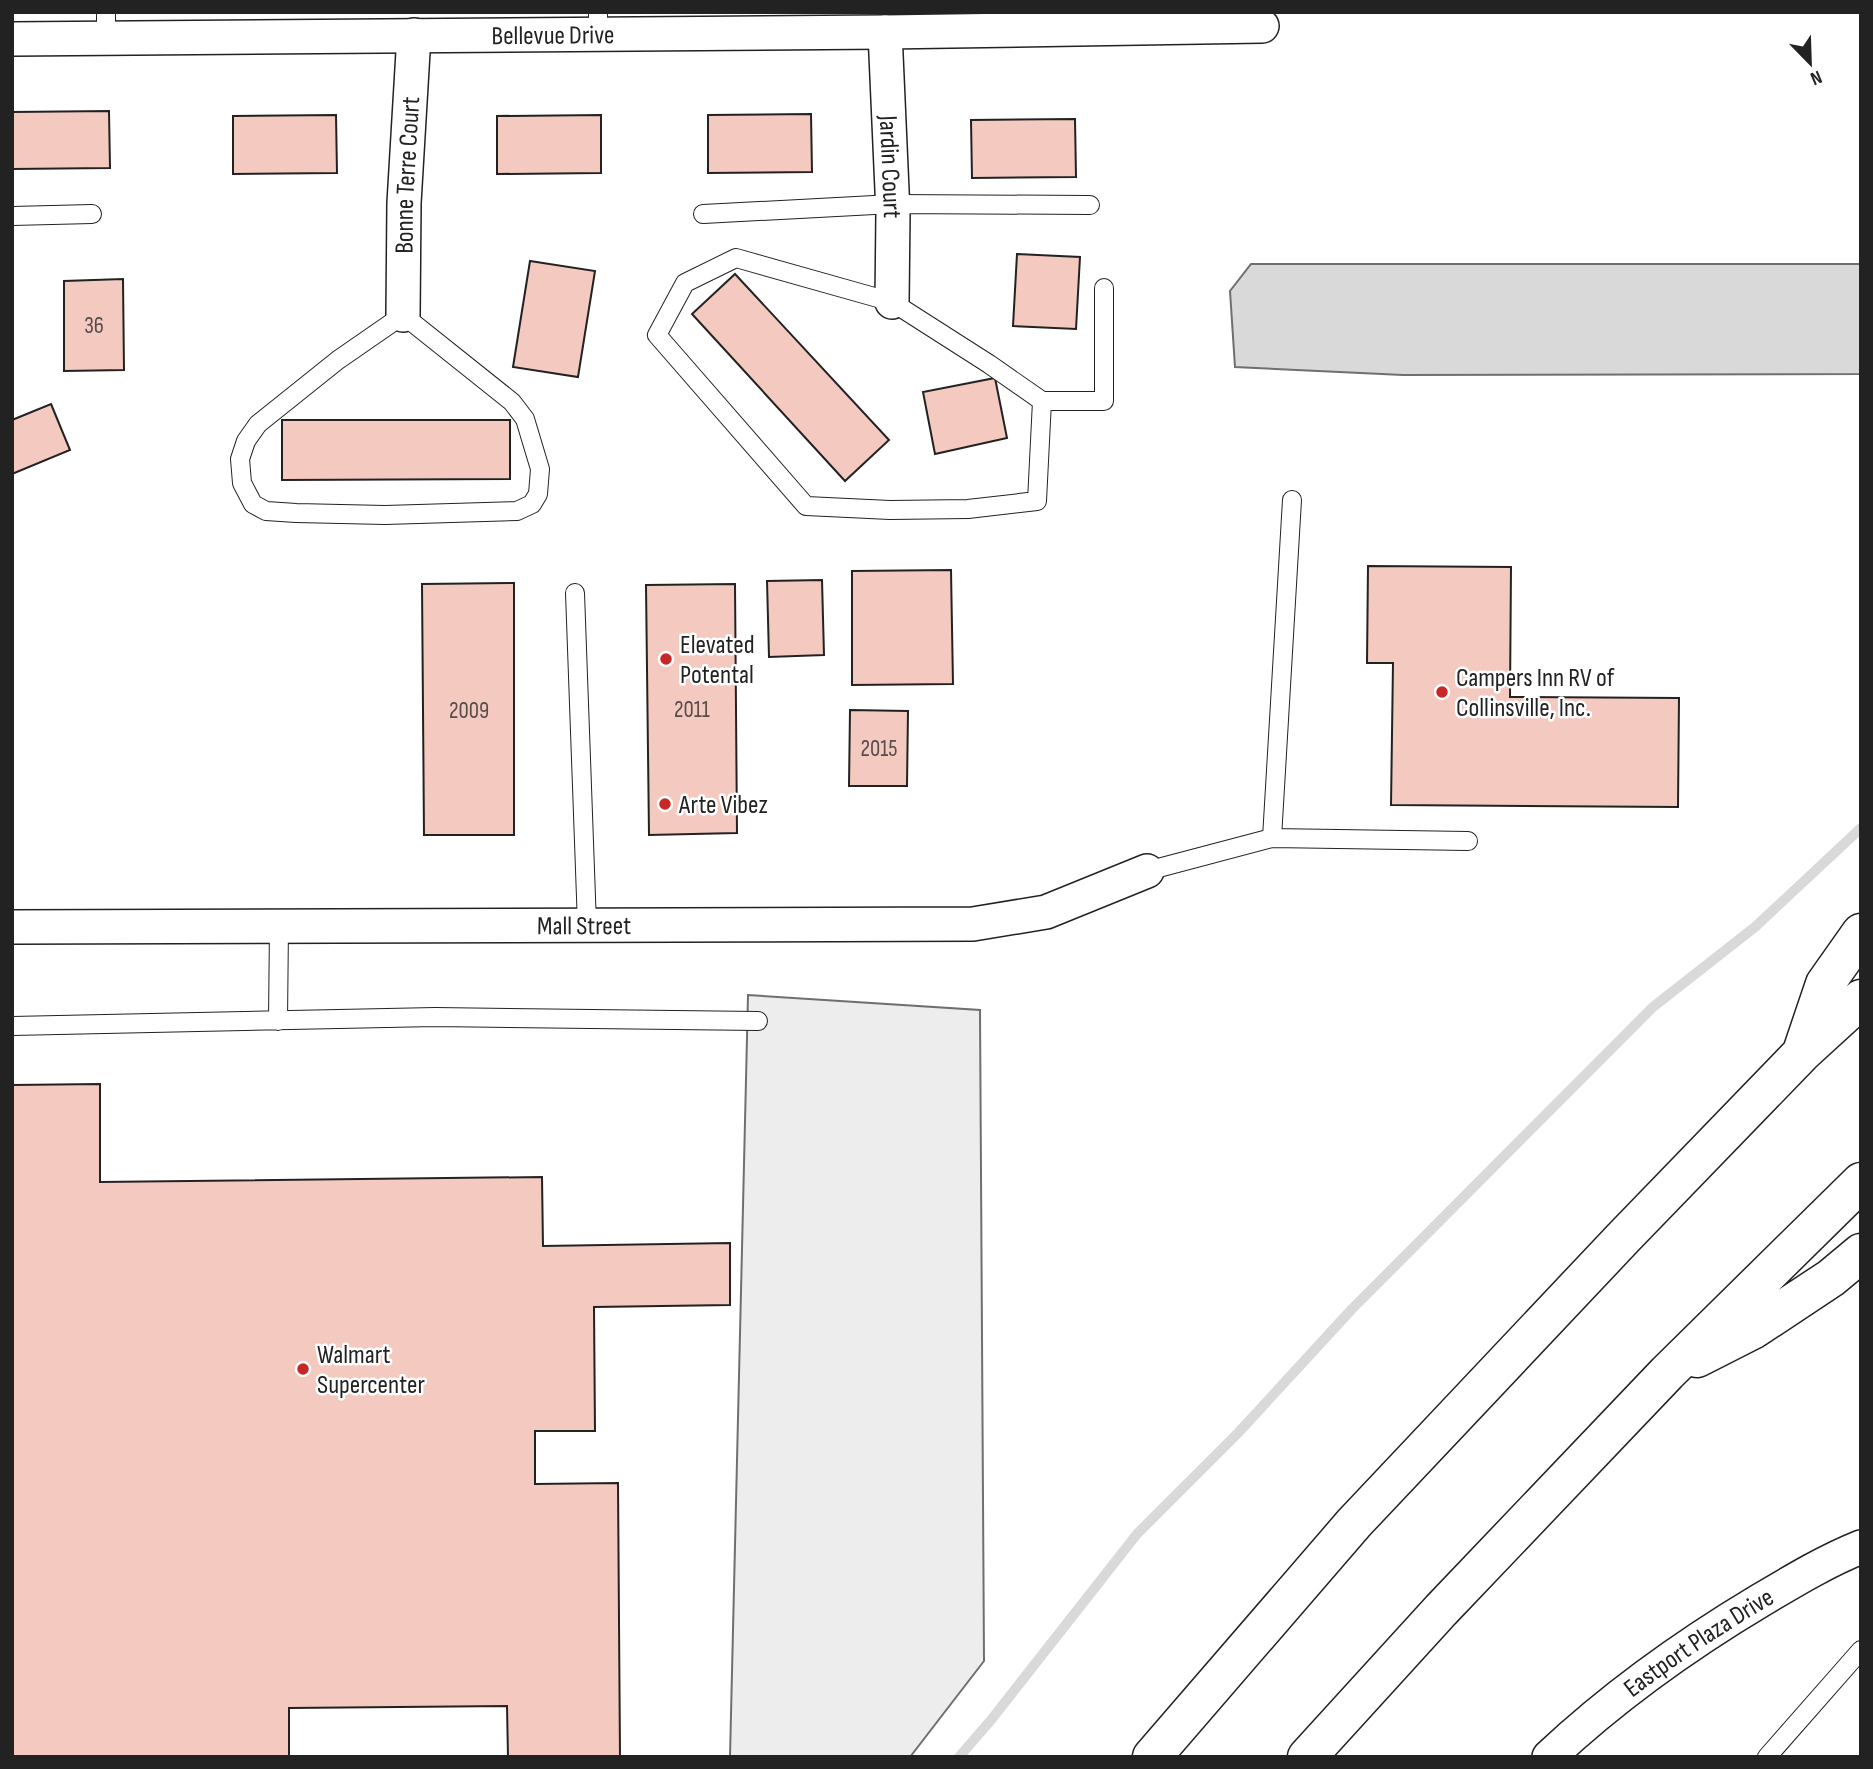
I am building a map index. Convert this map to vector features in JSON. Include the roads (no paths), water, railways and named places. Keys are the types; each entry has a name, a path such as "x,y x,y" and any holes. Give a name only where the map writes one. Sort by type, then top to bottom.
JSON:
{"highway":[{"path":"1802,1053 1825,984 1861,933"},
{"path":"1152,1757 1354,1523 1623,1237 1802,1053 1861,999"},
{"path":"1307,1757 1441,1610 1667,1373 1861,1182"},
{"path":"1667,1373 1754,1329 1831,1278 1861,1253"}],"street":[{"name":"Bellevue Drive","path":"12,39 106,25 414,35 598,23 885,32 951,22 1140,20 1262,26"},
{"name":"Jardin Court","path":"885,32 892,204 892,302"},
{"name":"Bonne Terre Court","path":"402,315 404,203 414,35"},
{"name":"Mall Street","path":"12,927 973,924 1046,912 1147,871"},
{"name":"Eastport Plaza Drive","path":"1562,1753 1625,1690 1709,1631 1801,1576 1861,1547"}],"lane":[{"path":"703,214 892,204 1090,205"},
{"path":"12,216 92,214"},
{"path":"1042,401 1037,501 968,509 890,510 806,506 657,335 685,283 736,258 892,302 1042,401 1104,401 1104,288"},
{"path":"402,315 512,402 525,418 540,469 538,494 532,504 517,511 411,514 296,513 258,508 242,483 240,459 246,441 258,424 338,359 402,315"},
{"path":"1272,838 1293,500"},
{"path":"575,593 587,925"},
{"path":"1147,871 1272,838 1468,841"},
{"path":"278,1021 279,926"},
{"path":"12,1026 435,1017 758,1021"},
{"path":"1768,1757 1861,1650"}],"waterway":[{"path":"959,1757 1137,1534 1238,1433 1352,1309 1653,1007 1755,927 1861,828"}],"place":[{"name":"Elevated Potental","path":"666,659"},
{"name":"Campers Inn RV of Collinsville, Inc.","path":"1442,692"},
{"name":"Arte Vibez","path":"665,804"},
{"name":"Walmart Supercenter","path":"303,1369"}]}
